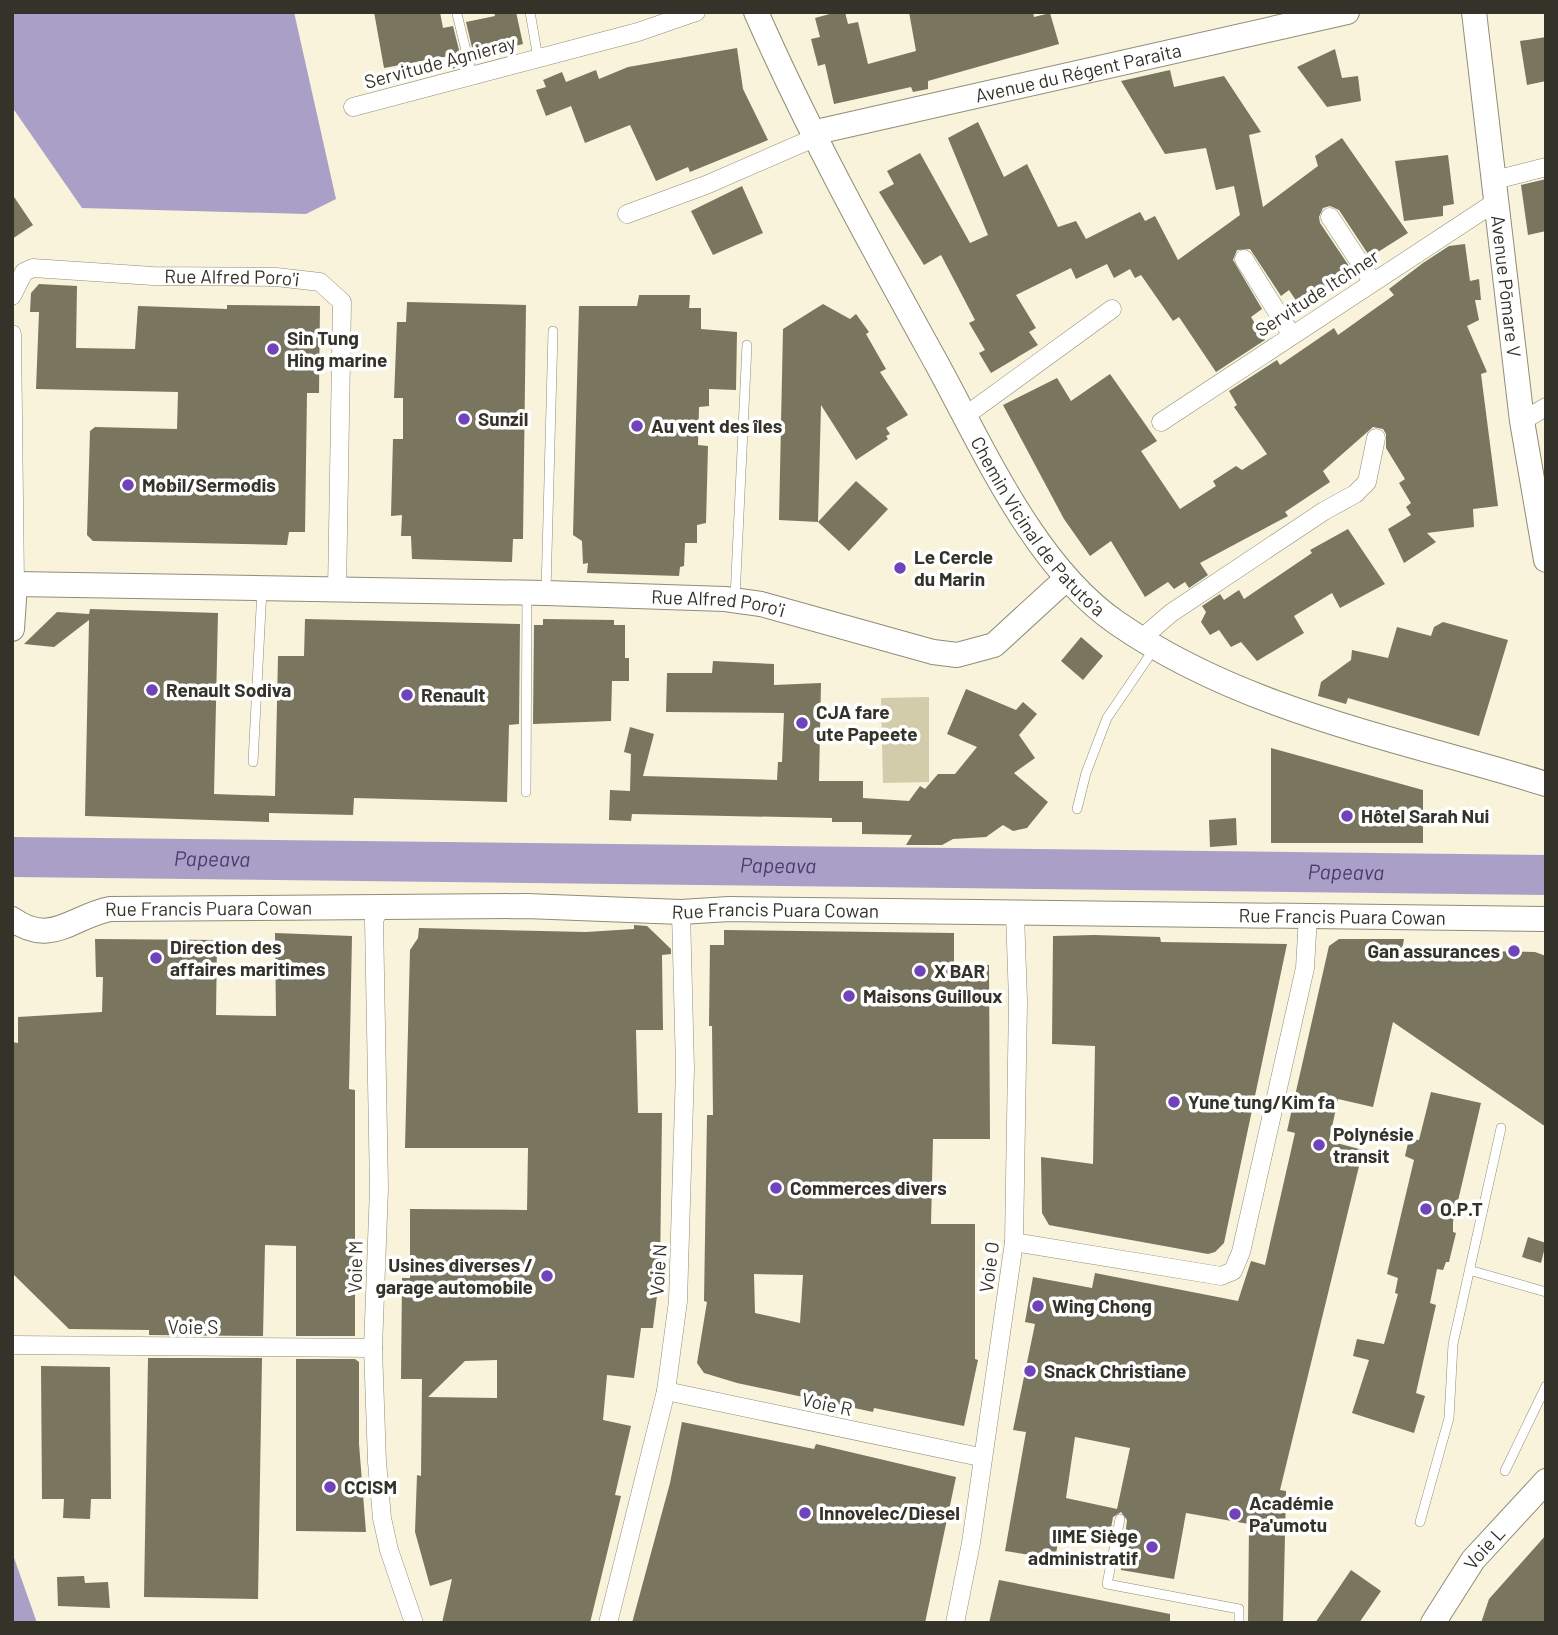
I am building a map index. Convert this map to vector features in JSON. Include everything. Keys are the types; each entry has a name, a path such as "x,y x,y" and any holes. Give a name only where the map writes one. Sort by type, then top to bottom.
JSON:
{"main road":[{"name":"Avenue du Régent Paraita","path":"813,136 1347,12"},
{"name":"Avenue Pōmare V","path":"1475,12 1522,421 1546,560"},
{"name":"Chemin Vicinal de Patuto'a","path":"760,13 813,136 965,416 1039,543 1066,579 1117,624 1178,662 1252,694 1307,715 1546,784"},
{"name":"Rue Alfred Poro'i","path":"14,575 262,589 537,593 735,600 761,604 933,652 967,654 994,645 1010,633 1066,579"},
{"path":"12,629 14,575"},
{"name":"Rue Francis Puara Cowan","path":"12,919 26,928 48,932 110,909 526,906 681,912 729,909 1546,919"},
{"name":"Voie L","path":"1433,1623 1473,1560 1546,1481"}],"street":[{"name":"Servitude Agnieray","path":"353,107 638,32 695,12"},
{"path":"626,214 706,185 813,136"},
{"name":"Servitude Itchner","path":"1161,422 1372,281 1496,190 1546,167"},
{"path":"1330,217 1372,281"},
{"path":"1244,259 1291,334"},
{"name":"Rue Alfred Poro'i","path":"12,296 24,272 33,268 153,276 276,277 320,282 330,289 342,302 337,590"},
{"path":"965,416 1112,309"},
{"path":"12,334 14,575"},
{"path":"1522,421 1546,407"},
{"path":"1148,643 1171,613 1324,511 1356,494 1367,482 1376,438"},
{"name":"Voie M","path":"380,909 374,920 379,1188 373,1348 382,1518 396,1575 414,1623"},
{"name":"Voie N","path":"608,1623 666,1391 681,1259 685,1069 681,912"},
{"name":"Voie O","path":"955,1623 971,1543 980,1457 1014,1242 1018,1000 1015,913"},
{"path":"1014,1242 1221,1276 1233,1271 1241,1252 1305,968 1308,916"},
{"name":"Voie S","path":"12,1345 373,1348"},
{"name":"Voie R","path":"666,1391 980,1457"}],"lane":[{"name":"Servitude Agnieray","path":"530,12 538,58"},
{"path":"457,13 472,75"},
{"path":"526,792 553,331"},
{"path":"735,600 747,345"},
{"path":"253,762 262,589"},
{"path":"1077,809 1086,773 1107,718 1148,643"},
{"path":"1420,1522 1449,1418 1453,1344 1501,1128"},
{"path":"1469,1270 1546,1292"},
{"path":"1505,1471 1542,1406 1546,1386"},
{"path":"1120,1519 1107,1584 1239,1609 1239,1623"}],"shaded area":[{"path":"12,12 294,12 336,199 306,214 82,208 12,107"},
{"path":"929,697 929,782 883,783 881,698"},
{"path":"12,1552 37,1623 12,1623"}],"building":[{"path":"374,12 440,12 443,28 453,26 463,66 451,69 449,56 384,68"},
{"path":"494,12 516,12 523,44 474,56 466,22 495,16"},
{"path":"845,12 848,24 858,22 868,64 916,51 909,12 1033,12 1034,17 1050,13 1059,44 928,81 928,89 913,92 911,87 834,104 825,64 818,66 811,39 820,37 815,18"},
{"path":"1546,37 1546,81 1527,85 1520,41"},
{"path":"737,48 743,89 768,140 690,172 688,167 656,181 630,125 585,143 571,106 546,116 536,90 546,87 543,80 562,72 566,82 596,70 599,79 628,67"},
{"path":"1335,49 1342,78 1358,76 1361,101 1327,107 1297,67"},
{"path":"1170,70 1174,87 1224,76 1261,132 1249,135 1263,207 1318,166 1315,156 1342,138 1408,233 1370,257 1339,210 1330,206 1323,208 1319,217 1320,223 1351,269 1299,305 1289,290 1281,296 1250,249 1237,250 1233,260 1262,309 1251,317 1265,340 1216,372 1179,317 1173,321 1141,275 1135,278 1130,269 1114,278 1107,264 1076,279 1071,268 1016,295 1036,328 1029,332 1038,345 991,373 979,353 985,350 969,323 975,320 941,255 924,265 879,192 894,184 887,171 920,153 970,243 988,235 948,138 978,122 1004,177 1027,164 1058,227 1076,221 1086,239 1140,212 1145,221 1155,216 1178,260 1240,215 1234,186 1216,190 1206,148 1165,154 1121,81"},
{"path":"1448,155 1454,204 1443,206 1443,216 1404,221 1395,161"},
{"path":"1546,179 1546,231 1528,235 1521,185"},
{"path":"742,186 763,233 713,255 691,211"},
{"path":"12,194 33,225 12,239"},
{"path":"1465,244 1470,281 1479,279 1481,300 1475,300 1479,320 1467,326 1487,372 1481,374 1498,506 1473,509 1474,527 1427,533 1436,542 1404,563 1388,529 1411,515 1406,507 1411,503 1399,483 1405,479 1386,448 1386,434 1383,429 1373,427 1323,471 1330,482 1285,512 1288,516 1200,563 1208,575 1189,588 1185,582 1174,589 1168,582 1145,597 1111,541 1090,556 1064,519 1003,405 1057,378 1071,401 1110,374 1157,441 1141,451 1180,509 1216,486 1213,481 1236,466 1242,470 1267,454 1234,407 1237,405 1229,391 1277,360 1280,365 1334,328 1338,335 1394,295 1389,289 1423,263 1449,246"},
{"path":"39,284 77,286 76,348 135,349 138,306 227,309 227,305 320,306 319,393 307,393 305,532 289,532 287,545 93,541 87,535 90,431 95,427 177,429 178,392 36,389 39,312 30,312 31,293"},
{"name":"Au vent des îles","path":"639,295 690,295 689,308 701,308 701,329 737,332 736,390 709,389 709,406 699,407 698,445 708,446 706,523 697,525 697,543 685,543 684,566 680,567 679,576 587,573 588,563 583,564 582,541 573,535 579,306 637,306"},
{"name":"Sunzil","path":"407,302 526,305 523,539 513,539 512,562 412,559 411,536 401,536 402,515 391,516 393,439 403,439 403,398 394,398 397,322 406,322"},
{"path":"823,304 850,319 856,314 869,332 866,334 886,369 880,372 908,415 886,428 890,434 886,436 888,439 856,460 821,405 818,522 779,520 783,329"},
{"path":"856,481 888,509 849,551 818,522"},
{"path":"1348,529 1385,584 1340,608 1332,593 1294,616 1304,633 1257,661 1241,642 1231,647 1219,630 1210,635 1201,622 1206,612 1202,606 1220,594 1224,600 1239,590 1244,599 1312,553 1310,550"},
{"path":"90,609 218,613 214,794 275,796 278,656 304,656 305,619 520,624 519,724 509,725 507,802 354,798 353,815 269,813 269,822 85,816 89,620 54,647 24,644 57,612 89,614"},
{"path":"543,619 614,620 614,625 625,625 625,658 629,658 629,681 612,681 611,721 533,724 534,625 543,625"},
{"path":"1443,622 1508,640 1479,736 1348,698 1346,704 1318,696 1321,682 1351,660 1352,650 1388,658 1397,627 1431,636 1434,627"},
{"path":"1081,637 1103,656 1083,680 1061,661"},
{"path":"713,661 774,664 774,685 821,683 819,781 863,781 863,798 909,801 920,786 925,789 938,774 955,774 977,747 947,734 966,689 1016,710 1023,702 1037,714 1019,735 1035,758 1014,773 1048,802 1027,828 1013,831 1003,825 986,837 953,839 942,845 906,845 912,835 862,834 862,822 832,822 832,818 632,814 631,821 609,820 610,790 630,791 631,754 624,752 630,727 654,734 643,776 777,780 778,762 782,762 784,713 666,712 667,673 712,673"},
{"name":"Hôtel Sarah Nui","path":"1271,748 1423,790 1423,843 1271,843"},
{"path":"1236,818 1237,845 1210,847 1209,820"},
{"name":"Usines diverses / garage automobile","path":"634,925 647,926 671,949 671,954 662,955 663,1030 636,1030 638,1113 662,1113 660,1271 653,1328 641,1328 634,1378 607,1375 603,1420 631,1426 615,1495 621,1496 590,1623 442,1623 452,1579 430,1586 415,1532 417,1475 421,1476 422,1379 401,1379 402,1278 410,1278 410,1209 527,1210 528,1148 405,1148 410,950 418,938 419,928 586,932 634,929","holes":["497,1360 497,1398 428,1397 465,1361"]},
{"path":"724,930 954,933 954,964 989,965 990,1139 933,1139 931,1224 975,1224 975,1359 978,1360 964,1426 874,1408 873,1412 737,1383 704,1373 697,1363 707,1302 704,1301 707,1115 713,1115 712,1026 709,1026 710,945 724,945","holes":["754,1274 803,1275 800,1323 755,1313"]},
{"path":"275,933 352,936 349,1089 355,1090 355,1336 296,1336 296,1246 265,1245 263,1336 149,1335 149,1330 69,1329 12,1273 12,1042 18,1043 18,1017 102,1012 103,977 96,977 95,939 217,940 216,1015 276,1016"},
{"name":"Yune tung/Kim fa","path":"1053,936 1160,937 1161,942 1287,944 1224,1243 1215,1252 1208,1254 1049,1225 1042,1213 1041,1157 1093,1164 1095,1046 1052,1044"},
{"path":"1339,939 1404,939 1402,950 1535,952 1546,956 1546,1127 1393,1022 1373,1107 1338,1099 1329,1141 1363,1150 1280,1490 1286,1491 1283,1623 1248,1623 1249,1524 1186,1513 1174,1579 1121,1570 1127,1520 1121,1512 1113,1517 1109,1540 1060,1531 1055,1559 1005,1551 1026,1432 1013,1430 1035,1324 1025,1322 1033,1277 1092,1288 1095,1273 1238,1301 1251,1261 1265,1265 1295,1133 1287,1131 1329,946","holes":["1075,1437 1130,1448 1117,1509 1066,1498"]},
{"name":"O.P.T","path":"1431,1092 1481,1103 1453,1222 1453,1232 1456,1233 1449,1262 1446,1262 1443,1270 1437,1269 1430,1303 1436,1305 1416,1393 1425,1396 1414,1433 1352,1413 1369,1360 1353,1356 1357,1339 1384,1344 1398,1294 1395,1293 1398,1278 1387,1274 1414,1160 1405,1156 1409,1139 1419,1140"},
{"path":"1528,1237 1546,1243 1541,1263 1522,1257"},
{"path":"148,1358 262,1358 258,1599 144,1597"},
{"path":"296,1359 355,1359 359,1362 359,1444 366,1532 296,1531"},
{"path":"41,1366 110,1367 111,1499 91,1499 90,1519 63,1518 64,1499 42,1499"},
{"name":"Innovelec/Diesel","path":"682,1422 814,1449 816,1444 956,1477 925,1623 632,1623 670,1483"},
{"path":"1546,1535 1546,1623 1481,1623 1489,1599"},
{"path":"1351,1570 1381,1591 1359,1623 1315,1623"},
{"path":"84,1576 85,1583 108,1582 110,1608 58,1606 57,1577"},
{"path":"999,1580 1170,1614 1170,1623 989,1623"}],"waterway":[{"name":"Papeava","path":"12,857 1546,875"}],"place":[{"name":"Sin Tung Hing marine","path":"273,349"},
{"name":"Sunzil","path":"464,419"},
{"name":"Au vent des îles","path":"637,426"},
{"name":"Mobil/Sermodis","path":"128,485"},
{"name":"Le Cercle du Marin","path":"900,568"},
{"name":"Renault Sodiva","path":"152,690"},
{"name":"Renault","path":"407,695"},
{"name":"CJA fare ute Papeete","path":"802,723"},
{"name":"Hôtel Sarah Nui","path":"1347,816"},
{"name":"Gan assurances","path":"1514,951"},
{"name":"Direction des affaires maritimes","path":"156,958"},
{"name":"X BAR","path":"920,971"},
{"name":"Maisons Guilloux","path":"849,996"},
{"name":"Yune tung/Kim fa","path":"1174,1102"},
{"name":"Polynésie transit","path":"1319,1145"},
{"name":"Commerces divers","path":"776,1188"},
{"name":"O.P.T","path":"1426,1209"},
{"name":"Usines diverses / garage automobile","path":"547,1276"},
{"name":"Wing Chong","path":"1038,1306"},
{"name":"Snack Christiane","path":"1030,1371"},
{"name":"CCISM","path":"330,1487"},
{"name":"Innovelec/Diesel","path":"805,1513"},
{"name":"Académie Pa'umotu","path":"1235,1514"},
{"name":"IIME Siège administratif","path":"1152,1547"}]}
